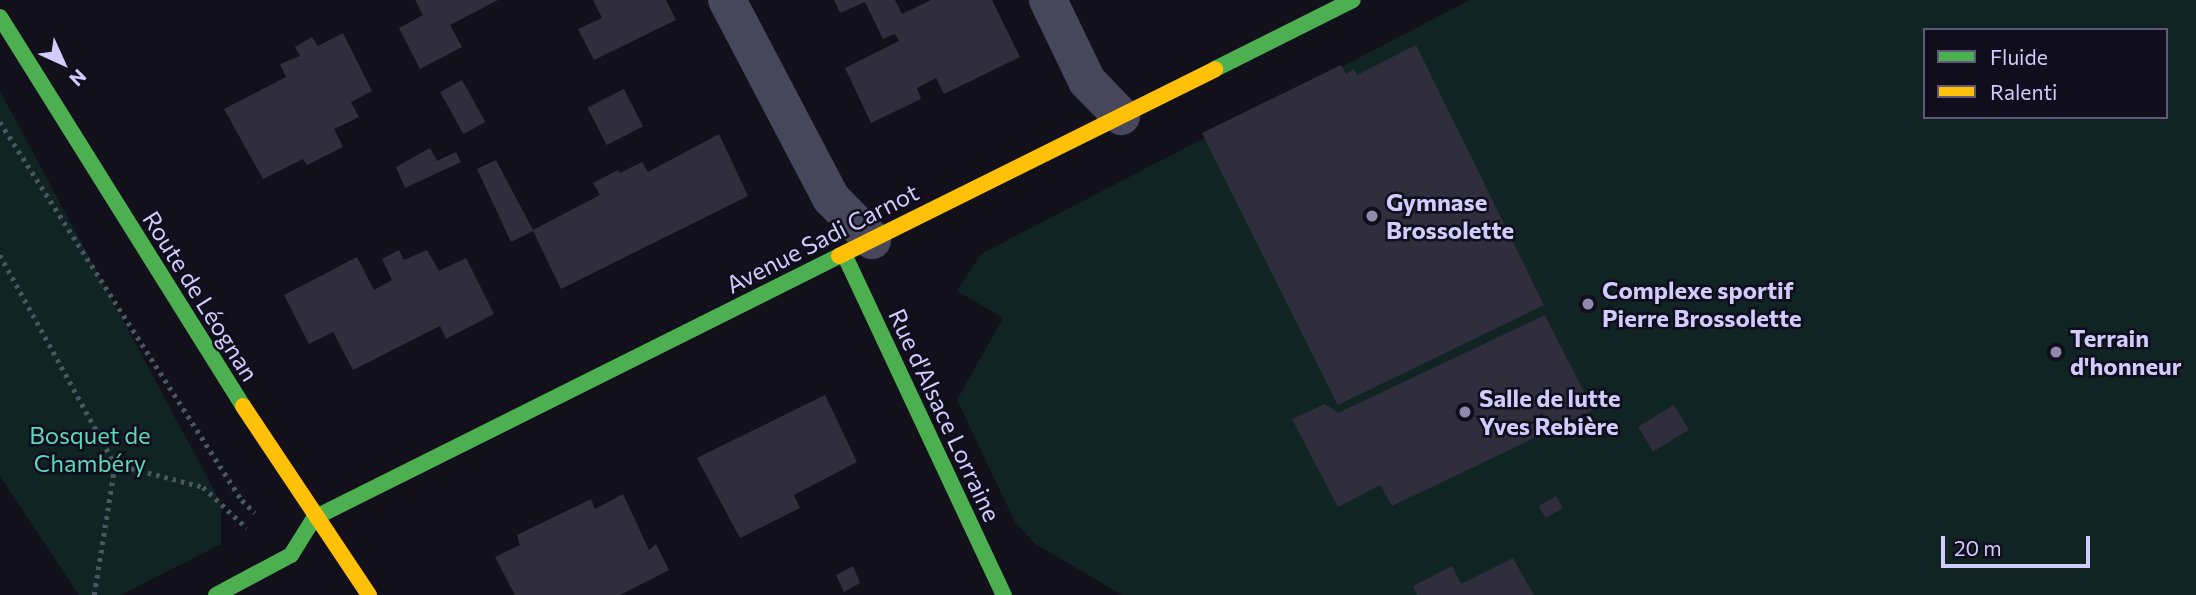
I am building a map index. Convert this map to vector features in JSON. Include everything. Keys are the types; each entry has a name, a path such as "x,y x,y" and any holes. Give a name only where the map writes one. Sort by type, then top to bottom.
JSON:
{"street":[{"path":"727,0 858,247"},
{"path":"1048,0 1087,81 1121,116"},
{"name":"Avenue Sadi Carnot","path":"314,518 1353,0"},
{"name":"Route de Léognan","path":"0,17 314,518 369,595"},
{"name":"Rue d'Alsace Lorraine","path":"858,247 1004,595"},
{"path":"216,595 286,557 314,518"}],"path":[{"path":"0,122 242,500 286,557"},
{"path":"0,255 115,464 94,595"},
{"path":"115,464 203,487 286,557"}],"green space":[{"name":"Complexe sportif Pierre Brossolette","path":"1470,0 2196,0 2196,595 1122,595 1034,543 1015,522 957,400 1003,318 957,291 981,254"},
{"name":"Bosquet de Chambéry","path":"0,91 221,503 221,544 121,595 79,595 0,476"}],"building":[{"path":"415,0 498,0 450,25 462,47 420,69 399,28 423,15"},
{"path":"593,0 666,0 676,20 594,60 578,29 602,18"},
{"path":"834,0 895,0 902,14 931,0 992,0 1020,57 944,94 936,78 917,88 921,99 871,123 845,68 899,41 895,34 883,39 865,2 840,13"},
{"path":"343,33 372,91 351,102 359,117 334,129 343,147 307,165 303,159 263,179 224,109 286,77 280,64 300,56 295,47 312,37 318,46"},
{"name":"Gymnase Brossolette","path":"1416,45 1544,305 1338,405 1202,133 1341,65 1346,74 1354,69 1357,75"},
{"path":"462,80 485,122 463,134 440,92"},
{"path":"624,89 643,126 607,145 587,108"},
{"path":"719,134 748,196 561,289 533,231 511,242 477,169 496,160 533,230 600,195 593,183 618,170 620,173 642,162 648,172"},
{"path":"430,148 437,161 456,152 461,162 405,188 396,167"},
{"path":"399,250 404,260 427,250 439,271 466,258 494,314 446,339 440,326 353,370 333,332 309,344 284,295 357,257 374,290 392,280 382,259"},
{"name":"Salle de lutte Yves Rebière","path":"1545,315 1593,410 1392,506 1380,485 1338,507 1292,419 1325,404 1338,413"},
{"path":"825,395 857,462 794,495 800,508 740,538 697,458"},
{"path":"1674,405 1689,430 1653,451 1638,427"},
{"path":"623,494 649,550 656,544 669,570 620,595 515,595 495,557 520,545 517,535 591,499 595,509"},
{"path":"1556,496 1563,508 1546,518 1539,506"},
{"path":"1513,558 1534,595 1417,595 1413,586 1452,566 1461,584"},
{"path":"853,566 860,583 844,592 836,575"}],"traffic: fast":[{"path":"1215,69 1353,0"},
{"path":"0,17 243,406"},
{"path":"844,254 1004,595"},
{"path":"216,595 291,555 314,518 839,256"}],"traffic: slow":[{"path":"839,256 1215,69"},
{"path":"243,406 369,595"}],"place":[{"name":"Gymnase Brossolette","path":"1372,216"},
{"name":"Complexe sportif Pierre Brossolette","path":"1588,304"},
{"name":"Terrain d'honneur","path":"2056,352"},
{"name":"Salle de lutte Yves Rebière","path":"1465,412"}]}
